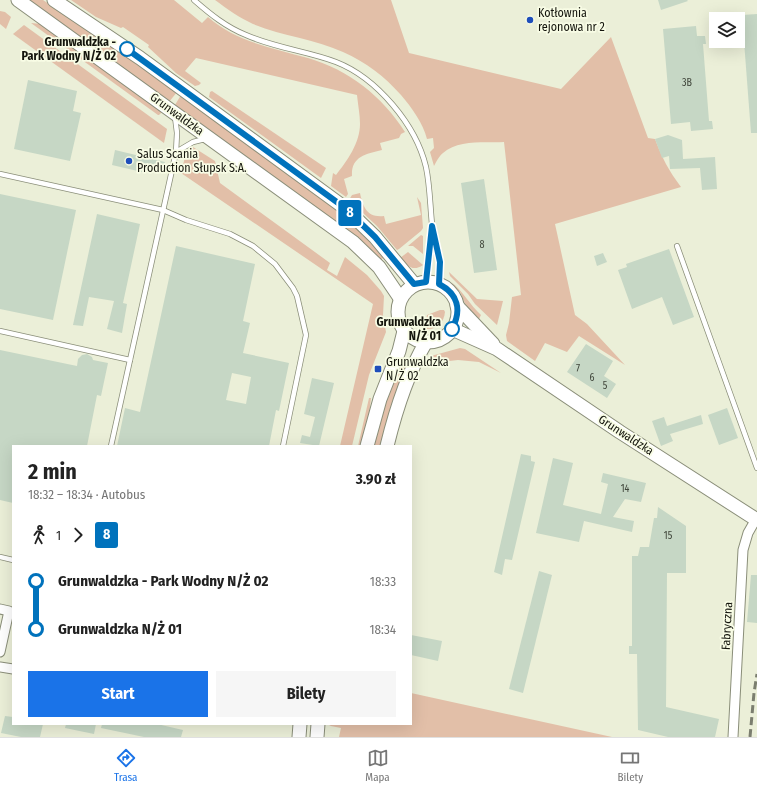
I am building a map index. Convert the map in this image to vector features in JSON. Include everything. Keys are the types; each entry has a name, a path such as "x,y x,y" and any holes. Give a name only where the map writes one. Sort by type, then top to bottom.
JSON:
{"street":[{"name":"Grunwaldzka","path":"18,0 174,112 363,251 382,271 400,298"},
{"name":"Grunwaldzka","path":"54,0 140,58 345,208 420,283"},
{"path":"420,283 439,284 451,292 457,306 458,314 456,322 445,336 436,340 426,342 411,337 404,331 400,324 398,307 400,298 406,290 420,283"},
{"name":"Grunwaldzka","path":"457,306 497,349"},
{"name":"Grunwaldzka","path":"452,329 497,349 620,432 757,519"},
{"path":"367,445 380,399 399,351 404,331"},
{"path":"386,445 404,387 416,359 426,342"},
{"name":"Fabryczna","path":"733,737 743,550 748,533 757,519"},
{"path":"0,652 4,610"},
{"path":"0,667 12,669"},
{"path":"299,737 300,725"},
{"path":"317,737 318,725"}],"lane":[{"path":"194,0 214,17 239,32 258,40 316,55 338,63 359,74 384,95 412,132 422,154 429,190 432,226 440,262 439,284"},
{"path":"111,445 176,152 177,125 174,112"},
{"path":"176,152 196,140 211,139"},
{"path":"0,174 163,210 186,220 230,234 253,246 275,264 293,288 297,296 306,335 282,445"},
{"path":"420,283 432,226"},
{"path":"677,246 757,468"},
{"path":"0,331 130,360"},
{"path":"0,557 12,560"}],"shaded area":[{"path":"29,0 43,0 177,92 169,102"},
{"path":"71,0 174,0 202,23 208,17 231,33 255,43 323,63 351,77 386,107 405,132 401,134 399,138 380,143 382,150 360,157 357,160 352,170 352,176 344,179 348,194 346,197 331,186 333,173 336,175 344,164 358,138 360,124 357,95 196,58 185,71 201,83 195,86 176,73 148,47 149,45 123,27 121,28 96,17"},
{"path":"215,0 391,0 409,53 561,89 611,37 648,138 655,139 666,164 681,187 555,224 575,315 587,324 625,365 579,336 567,352 545,343 535,361 507,341 506,335 512,297 521,295 504,142 472,143 456,146 442,154 434,166 430,152 434,148 433,138 427,139 420,121 409,105 395,88 375,70 360,60 332,48 275,32 253,24"},
{"path":"0,11 5,12 11,17 6,29 0,24"},
{"path":"31,23 41,24 163,111 158,115"},
{"path":"24,25 167,129 164,143 13,34"},
{"path":"212,91 326,168 321,178 209,97 210,92"},
{"path":"181,95 340,212 367,237 384,257 381,260 360,240 175,105"},
{"path":"193,147 215,161 220,183 330,263 327,270 337,276 345,257 367,275 384,296 383,315 386,332 369,375 352,445 340,445 373,304 181,173 184,156"},
{"path":"360,193 364,207 374,215 384,216 386,224 421,215 417,197 421,203 423,228 397,250 377,226 349,200 352,195"},
{"path":"421,235 423,236 423,254 413,246 408,246"},
{"path":"408,252 423,265 413,268 405,263 400,258"},
{"path":"449,272 477,299 503,301 497,325 475,304 468,294 450,276"},
{"path":"451,282 481,315 479,319 467,308 460,292"},
{"path":"444,310 445,312 439,325 437,327 426,329 425,326 427,315"},
{"path":"460,348 465,349 501,373 479,362 458,360 432,363 426,362 431,356"},
{"path":"400,361 407,365 390,411 380,445 373,445 380,418"},
{"path":"369,398 371,398 369,416 361,445 358,445"},
{"path":"412,693 612,737 339,737 341,728 329,725 412,725"}],"building":[{"path":"658,0 687,0 688,1 661,10"},
{"path":"757,14 757,133 751,133 745,48 745,15"},
{"path":"696,26 697,36 705,36 706,44 703,44 709,121 712,121 713,129 691,131 690,122 671,124 663,29"},
{"path":"28,80 77,91 73,111 81,113 70,161 14,149"},
{"path":"668,135 682,140 683,159 715,157 717,189 702,190 700,168 670,169 669,156 662,158 655,139"},
{"name":"Salus Scania Production Słupsk S.A.","path":"115,150 165,162 163,171 144,167 142,172 112,165"},
{"path":"484,179 497,270 474,273 461,183"},
{"path":"0,194 76,210 53,320 0,309"},
{"path":"97,214 140,224 123,303 127,304 122,333 107,329 114,301 89,297 83,326 73,325"},
{"path":"176,246 255,264 243,321 250,323 243,353 289,363 279,411 276,410 269,445 117,445 125,408 140,412","holes":["232,373 251,377 246,404 226,400"]},
{"path":"669,249 694,317 673,325 662,297 632,309 618,270 627,267 626,264"},
{"path":"603,253 607,262 597,266 594,256"},
{"path":"586,344 613,361 604,376 616,384 607,398 567,372"},
{"path":"0,350 77,366 78,359 82,355 87,354 92,357 93,360 108,363 101,396 97,395 87,445 12,445 12,503 0,500"},
{"path":"312,378 334,383 319,445 300,443 302,435 310,437 315,417 304,414"},
{"path":"727,408 738,438 719,445 708,415"},
{"path":"701,415 703,424 670,434 673,441 661,446 652,421 664,417 667,426"},
{"path":"521,454 531,456 531,461 535,462 512,560 505,559 502,575 494,572"},
{"path":"553,458 573,463 563,505 601,514 608,484 601,482 603,473 646,483 641,502 625,499 613,517 634,521 632,532 584,521 579,542 536,533"},
{"path":"658,507 686,526 686,573 667,573 666,707 719,719 715,737 668,737 638,730 637,654 629,654 629,646 632,646 632,556 638,556 640,547 649,547 654,518 657,518"},
{"path":"539,571 552,575 523,693 509,689"},
{"path":"751,575 757,575 757,623 747,622"},
{"path":"412,635 442,641 438,661 412,655"},
{"path":"5,716 12,717 12,725 43,725 40,737 21,737 1,733"},
{"path":"66,725 96,725 94,734 65,728"},
{"path":"102,725 161,725 183,730 181,737 144,737 101,728"}],"railway":[{"path":"750,737 757,674"}],"bus line":[{"name":"8","path":"127,49 345,208 375,237 414,284 426,282 432,226 440,262 439,284 451,292 457,306 458,314 452,329"}],"place":[{"name":"Kotłownia rejonowa nr 2","path":"530,20"},
{"name":"Grunwaldzka - Park Wodny N/Ż 02","path":"127,49"},
{"name":"Salus Scania Production Słupsk S.A.","path":"129,161"},
{"name":"Grunwaldzka N/Ż 01","path":"452,329"},
{"name":"Grunwaldzka N/Ż 02","path":"378,369"}]}
